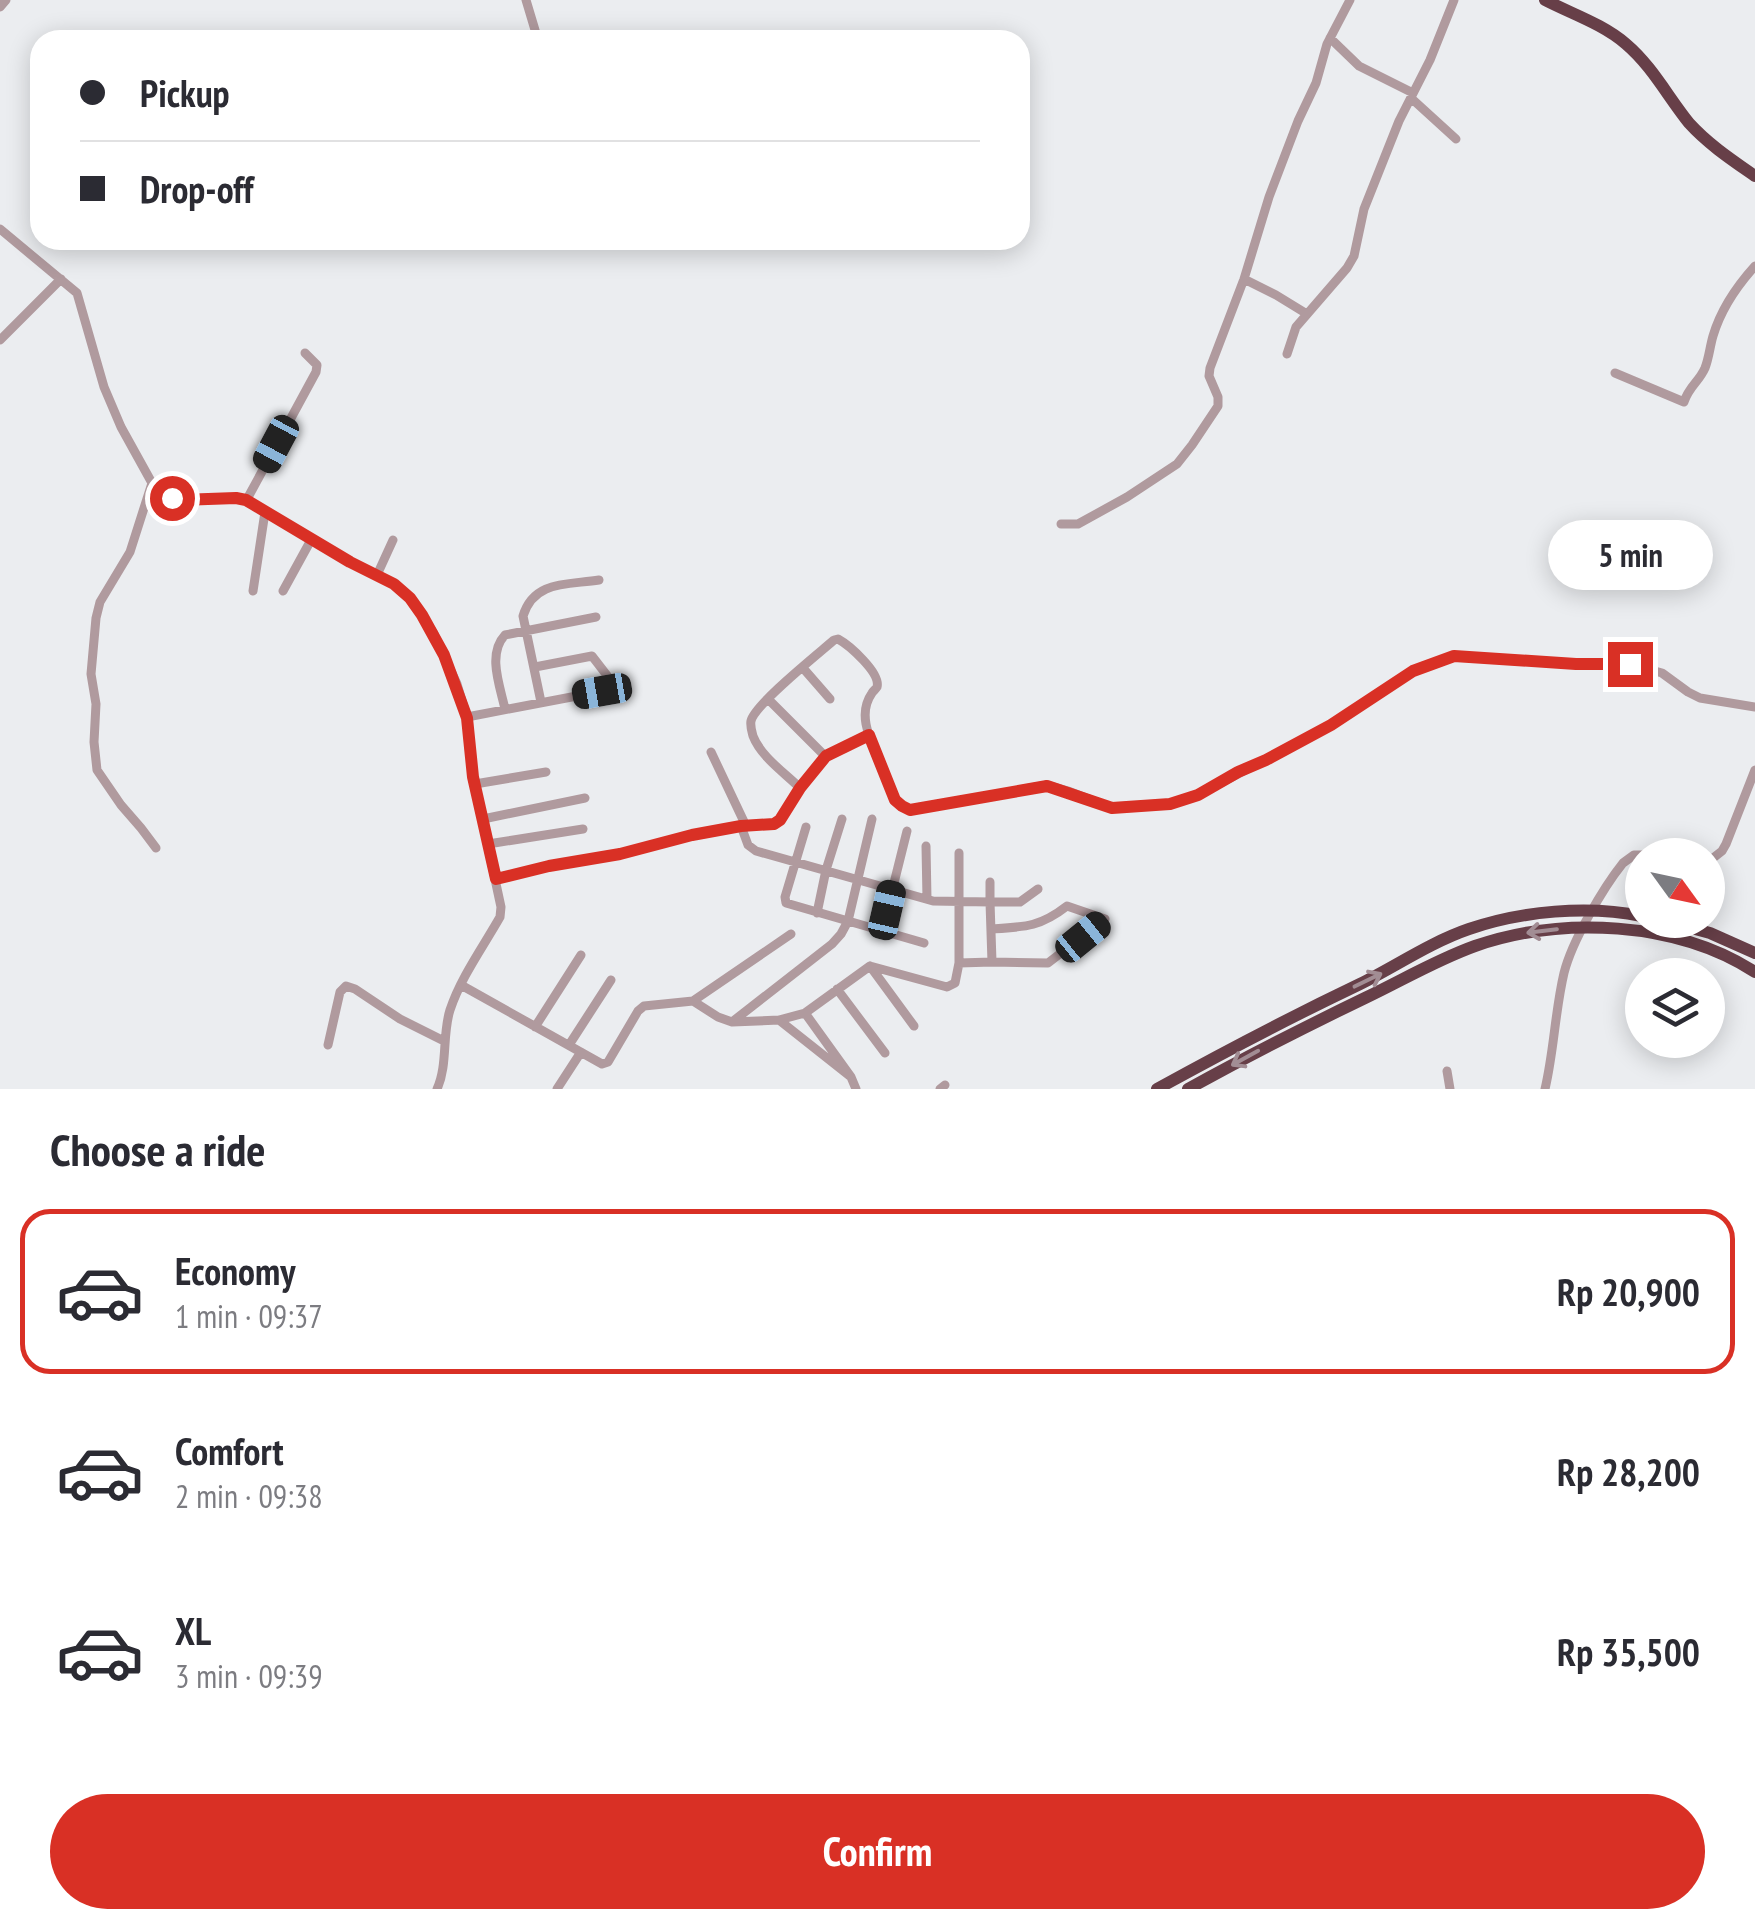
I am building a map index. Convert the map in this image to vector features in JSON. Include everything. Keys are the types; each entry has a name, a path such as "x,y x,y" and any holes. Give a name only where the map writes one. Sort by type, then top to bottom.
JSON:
{"highway":[{"path":"1545,0 1623,41 1692,126 1755,176"},
{"path":"1157,1089 1466,930 1510,918 1556,913 1625,915"},
{"path":"1188,1089 1441,960 1513,935 1590,928 1646,933 1708,948 1755,972"},
{"path":"1721,938 1755,953"}],"street":[{"path":"0,7 6,0"},
{"path":"526,0 535,30"},
{"path":"1062,524 1078,524 1177,464 1218,406 1209,372 1298,120 1316,84 1330,38 1350,0"},
{"path":"1288,354 1296,327 1354,256 1364,209 1454,0"},
{"path":"1330,38 1358,66 1412,95 1456,139"},
{"path":"0,229 77,294 104,387 152,483 176,500 246,500 377,575 402,591 422,615 444,655 467,718 475,784 501,912 451,1007 439,1084 451,1089"},
{"path":"1615,372 1684,402 1690,385 1705,368 1728,300 1755,266"},
{"path":"0,340 61,278"},
{"path":"1244,279 1307,314"},
{"path":"246,500 316,372 306,354"},
{"path":"152,483 130,552 100,602 91,674 96,704 97,770 156,848"},
{"path":"253,590 265,512"},
{"path":"283,590 311,540"},
{"path":"377,575 393,540"},
{"path":"541,702 525,610 540,590 599,580"},
{"path":"505,710 494,653 504,635 596,617"},
{"path":"800,788 764,752 750,722 768,699 838,639 871,669 877,682 865,709 869,735 895,800 910,810 1047,786 1112,808 1170,804 1198,795 1331,725 1413,671 1454,656 1630,664 1662,672 1700,698 1755,707"},
{"path":"467,718 607,690 610,683 592,656 535,666"},
{"path":"803,668 830,699"},
{"path":"768,699 826,756"},
{"path":"496,879 692,835 768,826 780,820 826,756 869,735"},
{"path":"711,752 750,848 927,900 1020,902 1038,889"},
{"path":"1725,846 1755,770"},
{"path":"475,784 546,772"},
{"path":"483,819 586,798"},
{"path":"817,913 842,819"},
{"path":"732,1022 841,934 848,921 872,820"},
{"path":"806,827 786,903 924,944"},
{"path":"488,844 583,829"},
{"path":"882,931 907,831"},
{"path":"926,846 927,900"},
{"path":"870,966 947,987 955,982 959,853"},
{"path":"1545,1089 1561,987 1574,945 1625,861"},
{"path":"990,882 992,962"},
{"path":"958,963 1044,964 1105,919 1067,906 1036,925 991,928"},
{"path":"461,984 605,1063 641,1008 694,1001 791,934"},
{"path":"535,1027 581,955"},
{"path":"694,1001 732,1022 778,1020 805,1013 870,966"},
{"path":"870,966 914,1026"},
{"path":"569,1046 611,980"},
{"path":"328,1045 340,992 346,986 444,1041"},
{"path":"837,989 885,1053"},
{"path":"805,1013 852,1077 856,1089"},
{"path":"778,1020 852,1077"},
{"path":"557,1089 580,1052"},
{"path":"1446,1071 1450,1089"}],"route":[{"path":"172,498 246,500 384,578 410,598 433,632 457,684 467,718 473,777 496,879 692,835 774,824 826,756 869,735 895,800 910,810 1047,786 1112,808 1144,807 1198,795 1331,725 1413,671 1454,656 1630,664"}]}
